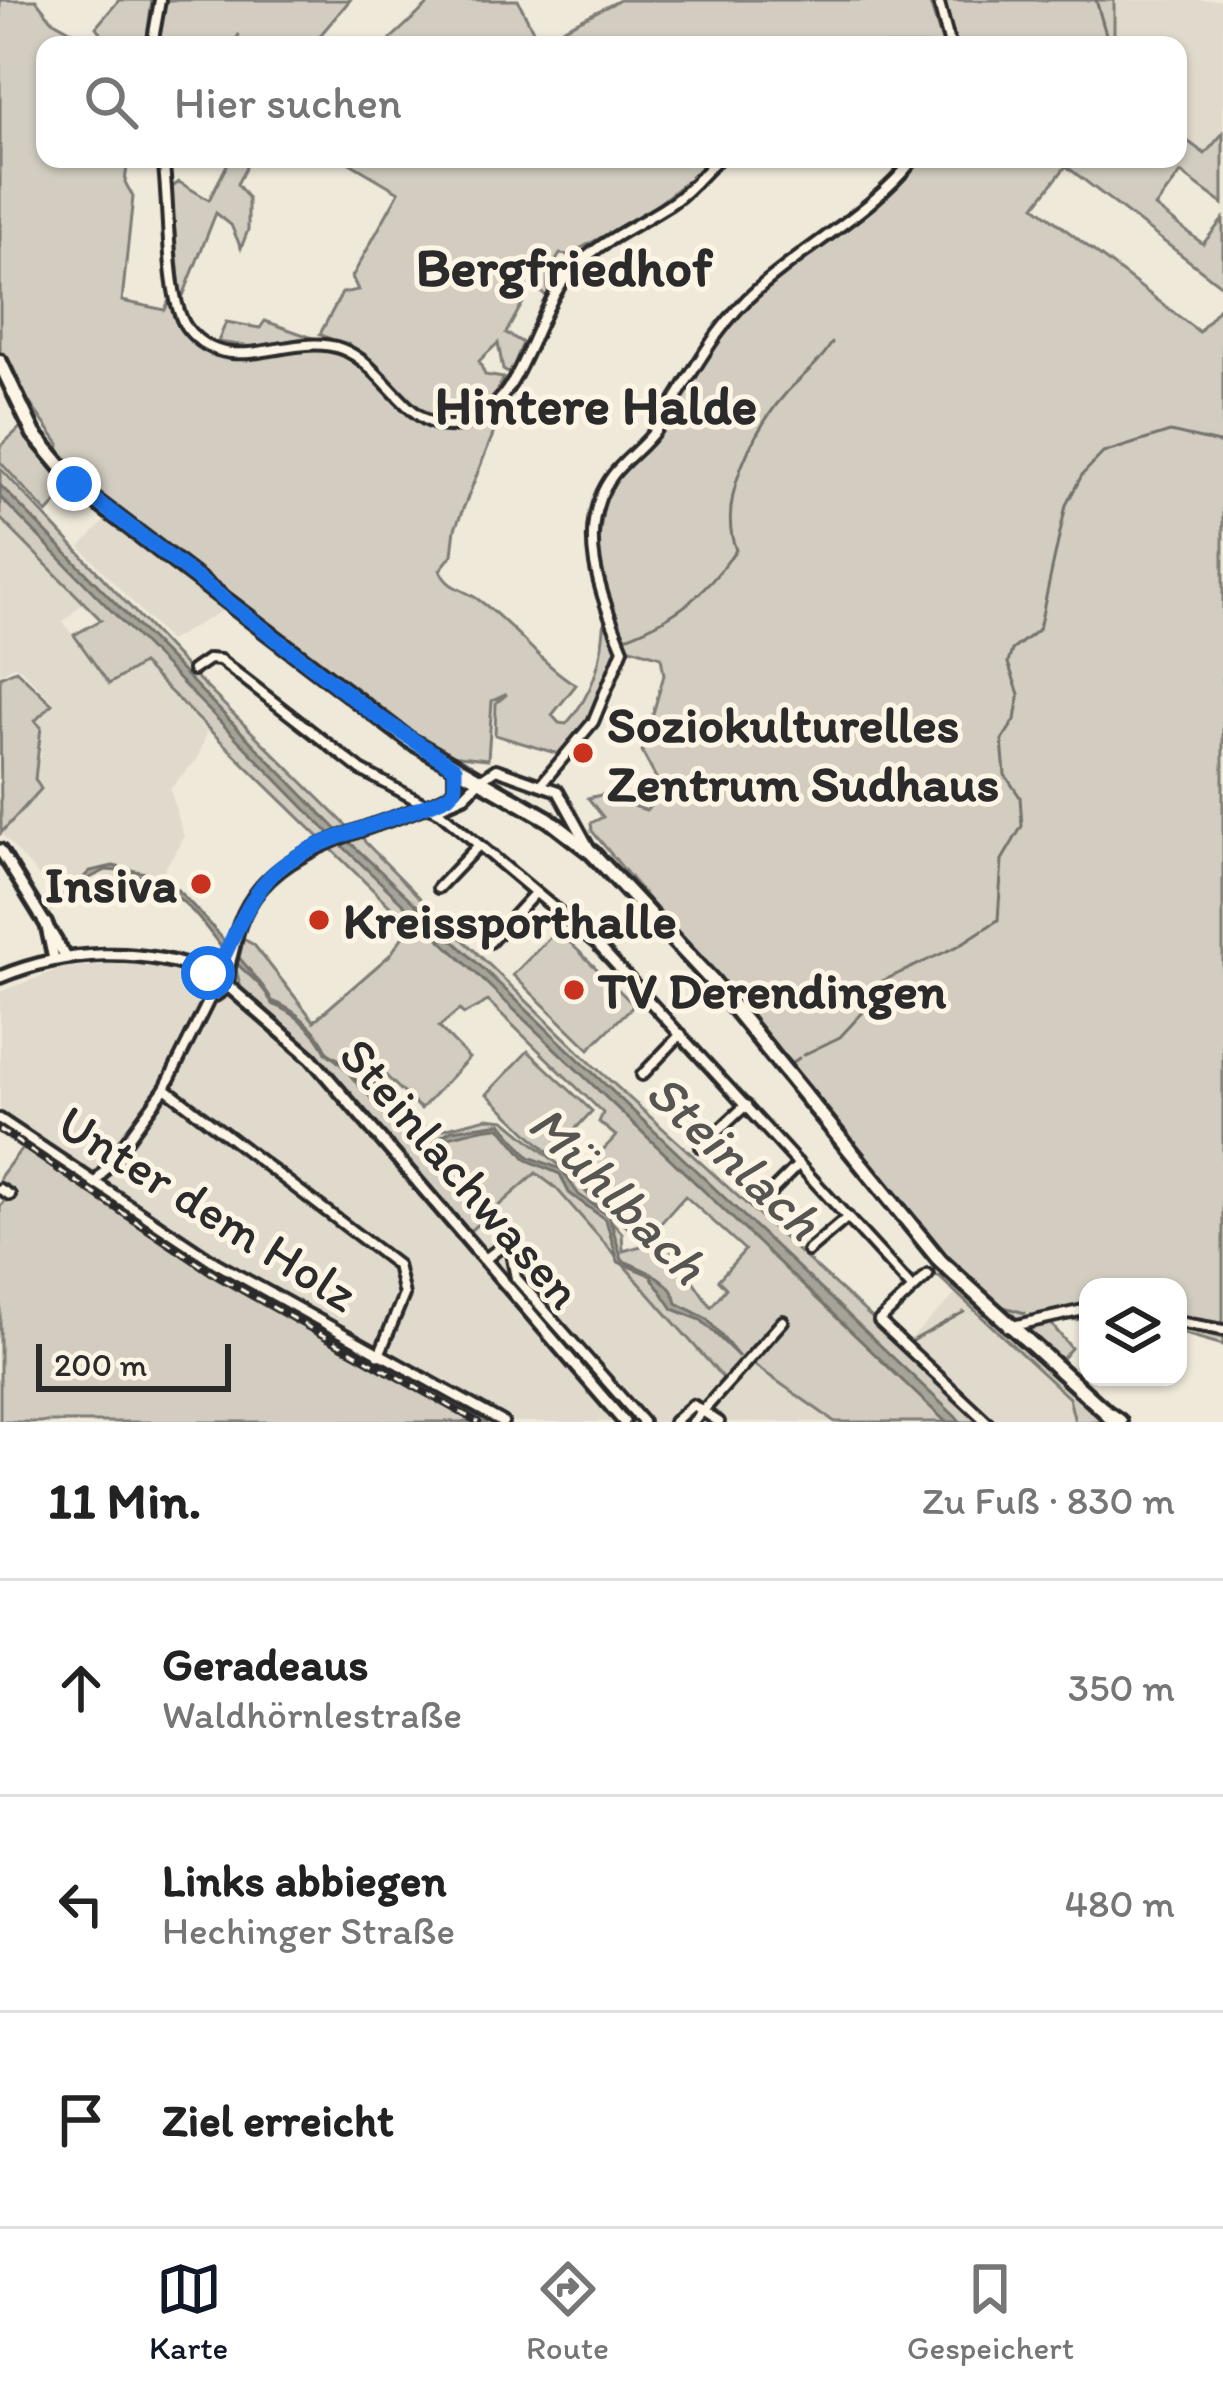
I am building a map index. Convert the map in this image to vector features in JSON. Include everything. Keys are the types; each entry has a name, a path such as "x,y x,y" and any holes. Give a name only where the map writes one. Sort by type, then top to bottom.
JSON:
{"main road":[{"path":"0,362 34,434 81,490 386,722 561,828 592,853 712,981 921,1240 1008,1328 1114,1420"}],"street":[{"path":"154,36 160,0"},
{"path":"938,0 948,36"},
{"path":"164,168 174,294 182,320 200,340 243,355 332,345 369,364 427,422 456,425 478,418 500,399 569,274 618,233 678,199 709,168"},
{"path":"543,782 593,722 623,650 594,575 597,519 613,475 652,437 712,335 758,288 905,168"},
{"path":"193,670 209,659 220,660 361,770 431,807 596,944 682,1032 912,1288"},
{"path":"448,796 455,789 455,768"},
{"path":"94,1185 165,1088 237,931 277,870 322,845 464,796 491,770 543,782 558,791 592,853"},
{"path":"431,807 479,781"},
{"path":"561,828 574,815"},
{"path":"438,888 478,846"},
{"path":"0,850 46,920 60,958"},
{"path":"490,942 535,893"},
{"name":"Steinlachwasen","path":"0,977 60,958 116,956 182,966 212,980 303,1049 624,1422"},
{"path":"643,1076 668,1054 682,1032"},
{"path":"165,1088 397,1265 404,1295 380,1355"},
{"path":"701,1148 746,1105"},
{"name":"Unter dem Holz","path":"0,1119 219,1265 503,1422"},
{"path":"762,1201 800,1164"},
{"path":"0,1189 10,1196"},
{"path":"808,1251 848,1217"},
{"path":"484,1260 504,1246 513,1251 516,1278 644,1422"},
{"path":"928,1274 880,1317 881,1325 987,1422"},
{"path":"1008,1328 1079,1311"},
{"path":"693,1422 783,1321"},
{"path":"1187,1324 1223,1330"},
{"path":"674,1422 687,1406 719,1422"}],"shaded area":[{"path":"0,0 36,0 52,20 81,36 36,36 36,168 127,168 125,182 133,197 122,301 165,310 171,295 184,328 201,347 221,355 318,348 342,354 366,368 427,425 469,426 506,402 455,529 452,555 440,570 576,685 552,715 559,723 566,724 591,687 605,614 619,651 589,720 562,755 495,735 496,703 507,694 492,701 488,759 449,755 423,741 78,481 58,459 59,444 0,362"},
{"path":"119,0 152,0 147,36 102,36 96,27"},
{"path":"162,0 350,0 320,36 156,36"},
{"path":"433,0 518,0 536,36 394,36"},
{"path":"620,0 929,0 940,36 548,36"},
{"path":"942,0 1114,0 1114,36 952,36"},
{"path":"1114,0 1223,0 1223,133 1205,154 1187,141 1187,36 1114,36"},
{"path":"1223,133 1223,204 1181,173 1155,207 1203,244 1223,219 1223,287 1069,168 1187,168 1187,141 1205,154"},
{"path":"225,168 245,168 237,184 248,198 248,230 241,248 231,225 216,213 181,301 171,188 179,182 209,200"},
{"name":"Bergfriedhof","path":"358,168 703,168 650,211 568,255 560,254 548,274 548,296 531,288 506,333 523,343 510,374 503,370 498,343 479,361 485,375 503,378 494,397 475,415 450,421 423,414 371,359 320,334 342,293 358,290 352,277 399,192"},
{"path":"906,168 1064,168 1035,206 1199,332 1223,303 1223,1345 1187,1335 1187,1278 1079,1278 1079,1319 1049,1321 1071,1348 1056,1366 1018,1337 1111,1422 1075,1422 1069,1398 939,1277 928,1275 946,1259 592,831 591,823 603,817 588,798 614,792 624,803 646,810 664,793 642,752 664,675 661,657 624,646 602,593 597,549 606,494 615,477 654,438 715,337 760,290"},
{"path":"265,321 310,337 253,347 218,342 226,322 260,328"},
{"path":"24,424 72,486 47,513 0,462 0,447"},
{"path":"0,468 191,672 347,826 358,826 365,842 424,902 594,1066 987,1422 835,1422 750,1362 729,1385 556,1188 536,1173 464,1236 311,1058 243,996 234,962 224,957 236,935 254,945 314,1021 390,955 410,926 142,664 109,684 74,635 101,620 0,518","holes":["488,1001 603,1113 599,1122 616,1136 576,1179 505,1120 487,1118 431,1132 374,1084 385,1075 421,1109 469,1058 439,1027 459,1010 464,1014","578,1183 644,1242 685,1196 745,1250 718,1280 726,1288 711,1307 659,1231 645,1245 623,1251 622,1233"]},
{"path":"0,485 338,831 961,1422 946,1422 331,835 0,497"},
{"path":"109,516 225,609 169,641 80,547"},
{"path":"0,519 84,602 63,622 109,684 140,664 207,731 198,758 170,789 184,837 155,885 125,886 94,872 60,900 1,833 41,789 35,779 41,754 35,721 53,702 22,670 14,666 0,674"},
{"path":"16,670 52,704 35,721 41,727 35,779 41,789 1,833 0,677"},
{"path":"113,866 167,881 242,961 272,1001 305,1021 349,1072 326,1053 304,1023 272,1004 186,904 159,884 106,870 84,881 50,910 90,871"},
{"name":"TV Derendingen","path":"557,930 634,1005 589,1049 513,975"},
{"path":"149,959 228,986 268,1015 465,1235 535,1172 556,1187 729,1385 749,1362 835,1422 503,1422 216,1263 0,1119 0,992 59,969"},
{"path":"528,1051 592,1111 551,1155 487,1094"},
{"path":"374,1100 413,1128 438,1138 452,1130 501,1123 529,1157 561,1169 579,1195 609,1216 622,1260 663,1281 677,1303 707,1319 739,1357 701,1320 673,1309 650,1275 618,1262 606,1220 569,1193 560,1174 527,1160 500,1127 435,1139 420,1136 405,1129"},
{"path":"28,1140 216,1263 503,1422 0,1422 0,1207 9,1196 0,1189 0,1177"},
{"path":"957,1293 1069,1398 1075,1422 978,1418 904,1345"}],"waterway":[{"path":"1096,0 1106,36"},
{"path":"623,638 687,604 736,550 731,510 751,445 775,407 832,343"},
{"path":"803,1055 840,1037 865,1010 878,983 958,946 998,920 1002,860 1022,826 1020,797 1005,775 1002,740 1015,720 1019,694 1008,663 1012,650 1039,629 1066,505 1082,475 1103,453 1170,432 1223,444"},
{"path":"788,1066 799,1058"},
{"path":"1000,1306 1025,1313"},
{"path":"910,1342 964,1312"},
{"path":"1066,1318 1079,1317"},
{"path":"1187,1329 1223,1338"}],"railway":[{"path":"0,1130 217,1276 478,1422"}],"place":[{"name":"Soziokulturelles Zentrum Sudhaus","path":"583,753"},
{"name":"Insiva","path":"201,884"},
{"name":"Kreissporthalle","path":"319,920"},
{"name":"TV Derendingen","path":"574,990"}],"district":[{"name":"Bergfriedhof","path":"564,267"},
{"name":"Hintere Halde","path":"596,405"}],"route":[{"path":"74,484 374,714 455,768 455,789 448,796 305,852 277,870 250,903 217,970 208,973"}],"water label":[{"name":"Steinlach","path":"734,1156"},
{"name":"Mühlbach","path":"618,1194"}]}
